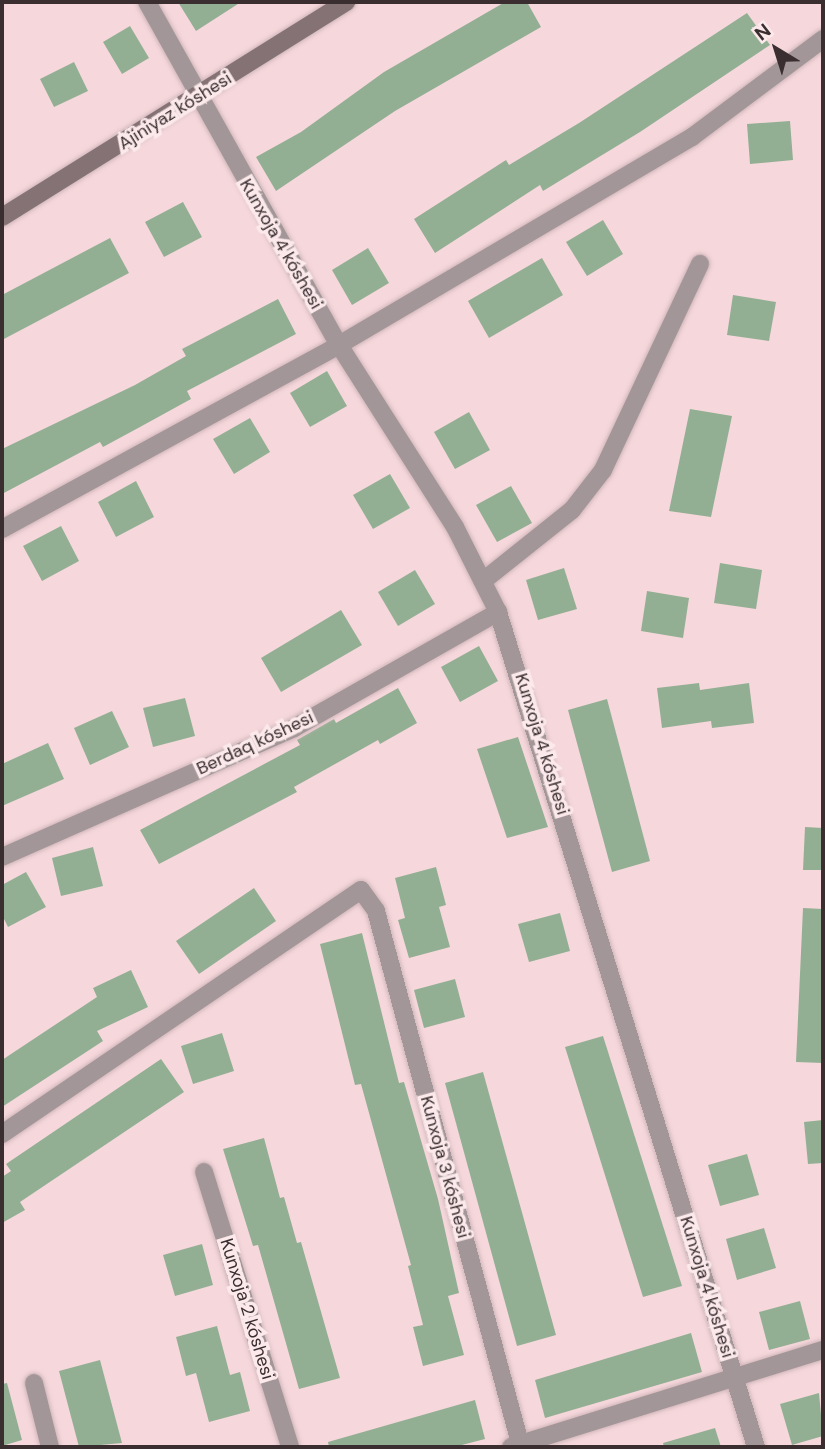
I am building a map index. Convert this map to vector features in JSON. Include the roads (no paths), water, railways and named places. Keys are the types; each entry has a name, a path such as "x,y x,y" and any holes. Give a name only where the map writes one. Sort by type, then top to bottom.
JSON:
{"street":[{"name":"Kunxoja 4 kóshesi","path":"147,2 197,98 339,345 455,527 498,611 756,1447"},
{"name":"Ajiniyaz kóshesi","path":"2,217 197,98 346,2"},
{"path":"2,528 339,345 692,137 823,38"},
{"path":"483,581 572,510 603,470 700,264"},
{"name":"Berdaq kóshesi","path":"2,857 294,728 498,611"},
{"name":"Kunxoja 3 kóshesi","path":"2,1133 362,890 376,911 517,1446"},
{"name":"Kunxoja 2 kóshesi","path":"204,1172 290,1447"},
{"path":"517,1446 823,1350"},
{"path":"34,1383 50,1447"}]}
